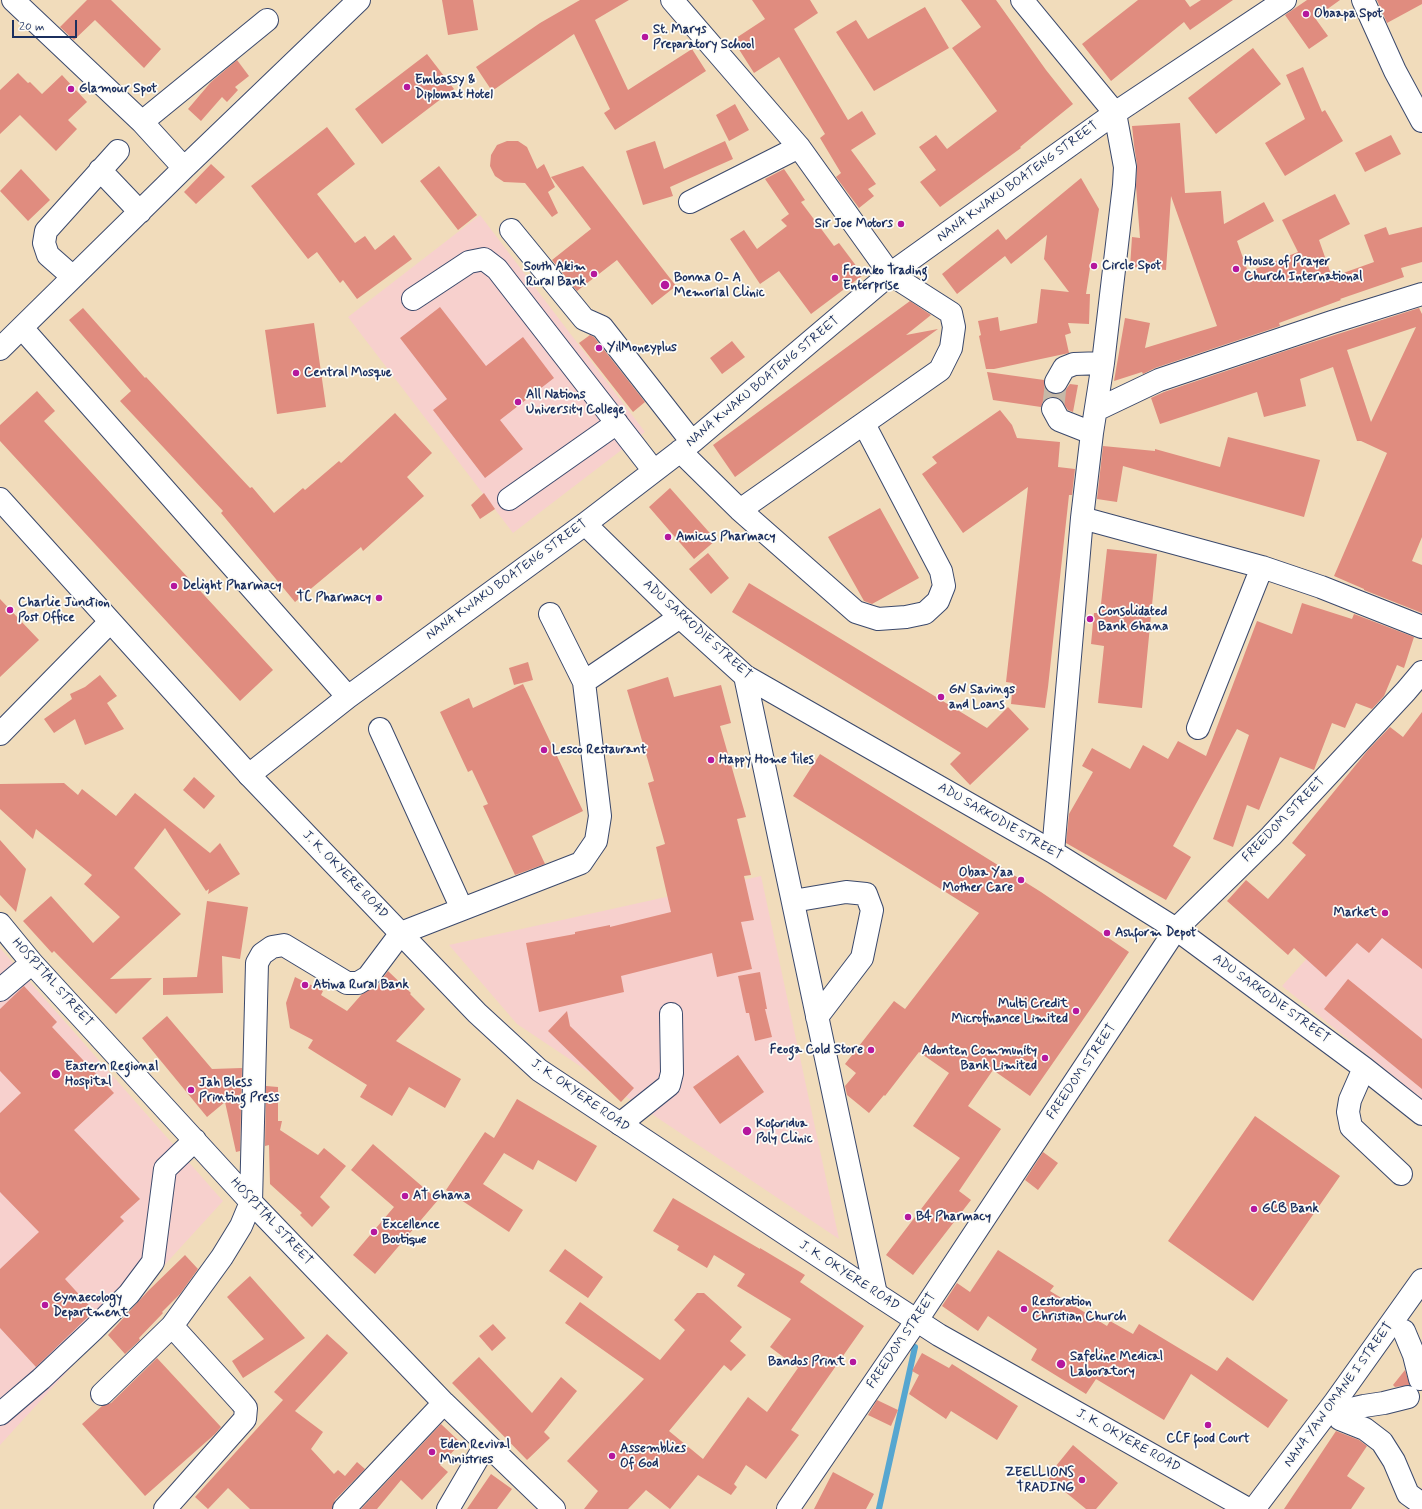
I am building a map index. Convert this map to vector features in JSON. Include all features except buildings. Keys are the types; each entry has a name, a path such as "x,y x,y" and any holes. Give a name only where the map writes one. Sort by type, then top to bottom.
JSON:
{"street":[{"path":"14,0 142,122 184,168"},
{"path":"0,349 184,168 359,0"},
{"path":"672,0 799,147 890,274 950,312 954,327 951,348 940,370 740,510"},
{"path":"1022,0 1115,113 1125,167 1103,363 1092,433 1082,518 1053,852"},
{"name":"NANA KWAKU BOATENG STREET","path":"249,775 348,697 585,524 686,447 890,274 1115,113 1285,0"},
{"path":"1363,0 1395,71 1422,120"},
{"path":"142,122 267,20"},
{"path":"690,202 799,147"},
{"path":"73,277 48,255 44,243 46,231 118,151"},
{"path":"100,170 140,212"},
{"path":"511,230 584,319 602,327 686,447 740,510 856,612 878,619 906,617 925,613 938,601 944,586 941,570 864,424"},
{"path":"413,299 469,262 484,259 497,269 654,471"},
{"path":"1096,410 1159,380 1332,322 1422,294"},
{"path":"22,328 348,697"},
{"path":"1056,382 1064,368 1074,364 1103,363"},
{"path":"1053,409 1059,420 1092,433"},
{"path":"509,499 617,423"},
{"name":"J. K. OKYERE ROAD","path":"0,499 249,775 477,1013 539,1070 939,1335 1248,1509"},
{"path":"1082,518 1262,567 1321,586 1422,627"},
{"name":"ADU SARKODIE STREET","path":"585,524 680,617 745,676 1053,852 1176,929 1364,1068 1422,1114"},
{"path":"1198,728 1262,567"},
{"path":"102,1394 172,1326 222,1258 252,1202 257,963 262,954 272,947 284,945 347,983 358,983 368,977 401,933 581,863 596,841 600,816 584,682 550,614"},
{"path":"584,682 680,617"},
{"path":"0,734 110,622"},
{"name":"FREEDOM STREET","path":"788,1509 917,1320 1176,929 1271,836 1422,672"},
{"path":"745,676 876,1294"},
{"path":"380,729 462,909"},
{"path":"793,901 846,892 866,894 872,910 862,958 817,1017"},
{"name":"HOSPITAL STREET","path":"0,924 32,963 252,1202 444,1403 554,1509"},
{"path":"0,990 32,963"},
{"path":"620,1124 669,1086 672,1073 671,1014"},
{"path":"1364,1068 1350,1100 1348,1112 1351,1127 1401,1174"},
{"path":"0,1414 41,1379 130,1294 153,1262 165,1169 195,1140"},
{"name":"NANA YAW OMANE I STREET","path":"1254,1509 1339,1396 1422,1280"},
{"name":"NANA YAW OMANE I STREET","path":"1272,1509 1343,1415 1422,1305"},
{"path":"165,1509 245,1419 246,1408 172,1326"},
{"path":"1404,1331 1414,1354 1420,1379 1422,1378"},
{"path":"1343,1415 1364,1406 1408,1397"},
{"path":"344,1509 444,1403"},
{"path":"1343,1415 1382,1442 1394,1461 1408,1494 1422,1504"},
{"path":"448,1509 486,1444"}],"shaded area":[{"name":"All Nations University College","path":"480,215 645,432 513,533 348,317"},
{"name":"Market","path":"1422,830 1422,1099 1282,986"},
{"name":"Koforidua Poly Clinic","path":"761,876 839,1239 517,1024 449,945"},
{"name":"Eastern Regional Hospital","path":"0,948 223,1201 0,1445"}],"waterway":[{"path":"879,1509 915,1347"}],"tunnel":[{"path":"1053,409 1056,382"}],"place":[{"name":"Obaapa Spot","path":"1306,14"},
{"name":"St. Marys Preparatory School","path":"645,37"},
{"name":"Embassy & Diplomat Hotel","path":"407,87"},
{"name":"Glamour Spot","path":"71,89"},
{"name":"Sir Joe Motors","path":"901,224"},
{"name":"Circle Spot","path":"1094,266"},
{"name":"House of Prayer Church International","path":"1236,269"},
{"name":"South Akim Rural Bank","path":"594,274"},
{"name":"Franko Trading Enterprise","path":"835,278"},
{"name":"Bonna O- A Memorial Clinic","path":"665,285"},
{"name":"YilMoneyplus","path":"599,348"},
{"name":"Central Mosque","path":"296,373"},
{"name":"All Nations University College","path":"518,402"},
{"name":"Amicus Pharmacy","path":"668,537"},
{"name":"Delight Pharmacy","path":"174,586"},
{"name":"TC Pharmacy","path":"379,598"},
{"name":"Charlie Junction Post Office","path":"10,610"},
{"name":"Consolidated Bank Ghana","path":"1090,619"},
{"name":"GN Savings and Loans","path":"941,697"},
{"name":"Lesco Restaurant","path":"544,750"},
{"name":"Happy Home Tiles","path":"711,760"},
{"name":"Obaa Yaa Mother Care","path":"1021,880"},
{"name":"Market","path":"1385,913"},
{"name":"Ashform Depot","path":"1107,933"},
{"name":"Atiwa Rural Bank","path":"305,985"},
{"name":"Multi Credit Microfinance Limited","path":"1076,1011"},
{"name":"Feoga Cold Store","path":"871,1050"},
{"name":"Adonten Community Bank Limited","path":"1045,1058"},
{"name":"Eastern Regional Hospital","path":"56,1074"},
{"name":"Jah Bless Printing Press","path":"191,1090"},
{"name":"Koforidua Poly Clinic","path":"747,1131"},
{"name":"AT Ghana","path":"405,1196"},
{"name":"GCB Bank","path":"1254,1209"},
{"name":"B4 Pharmacy","path":"908,1217"},
{"name":"Excellence Boutique","path":"374,1232"},
{"name":"Gynaecology Department","path":"45,1305"},
{"name":"Restoration Christian Church","path":"1024,1309"},
{"name":"Bandos Print","path":"853,1362"},
{"name":"Safeline Medical Laboratory","path":"1061,1364"},
{"name":"CCF food Court","path":"1208,1425"},
{"name":"Eden Revival Ministries","path":"432,1452"},
{"name":"Assemblies Of God","path":"612,1456"},
{"name":"ZEELLIONS TRADING","path":"1082,1480"}]}
